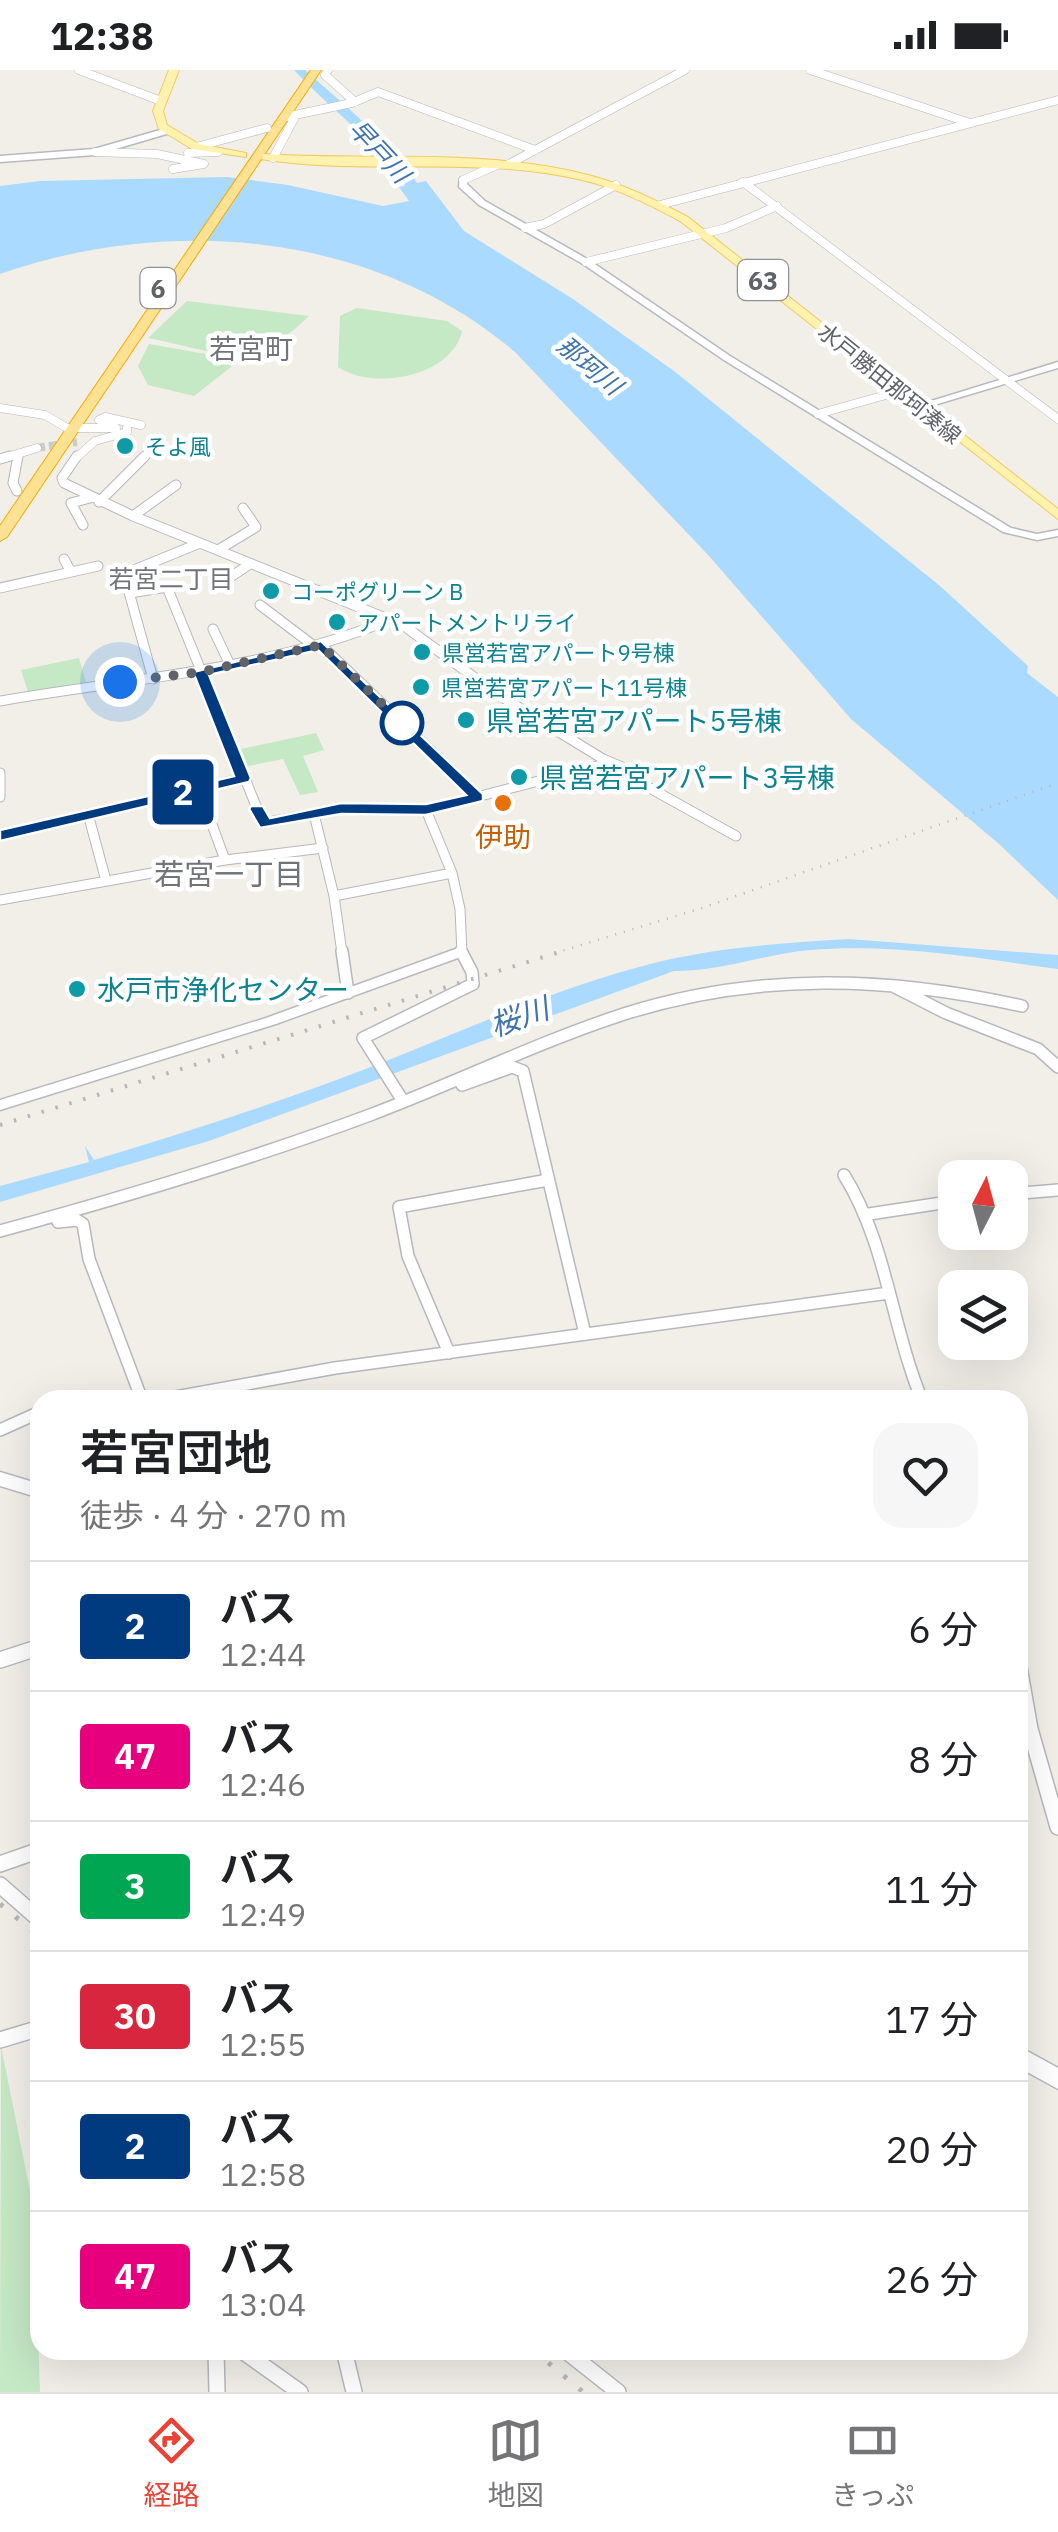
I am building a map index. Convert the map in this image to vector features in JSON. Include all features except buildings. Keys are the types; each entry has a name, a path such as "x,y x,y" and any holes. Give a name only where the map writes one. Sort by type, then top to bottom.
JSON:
{"highway":[{"name":"6","path":"0,537 255,160 290,116 307,70"},
{"name":"6","path":"255,160 267,128 316,70"},
{"name":"6","path":"0,518 74,425"}],"main road":[{"path":"167,131 158,117 174,70"},
{"name":"水戸勝田那珂湊線","path":"167,131 196,147 255,160 502,165 562,172 616,185 660,204 703,233 1058,516"}],"street":[{"path":"79,70 161,101"},
{"path":"328,70 325,74 354,102"},
{"path":"685,70 535,150 463,180 462,185 482,203 586,262 818,414 1007,530 1037,536 1058,533"},
{"path":"810,70 970,123"},
{"path":"255,160 290,116 354,102 378,92 535,150"},
{"path":"660,204 1058,100"},
{"path":"196,147 267,128"},
{"path":"95,152 167,131"},
{"path":"0,159 95,152 164,156 218,152"},
{"path":"164,156 204,164 174,169"},
{"path":"742,182 1058,418"},
{"path":"526,228 544,224 616,185"},
{"path":"586,262 726,228 776,206"},
{"path":"920,406 1058,365"},
{"path":"818,414 900,391"},
{"path":"3,403 74,425 127,428"},
{"path":"127,428 99,420 105,417 142,424"},
{"path":"74,425 91,442"},
{"path":"127,428 127,432 91,442 62,478 94,500 403,625 498,694 736,836"},
{"path":"0,459 37,448"},
{"path":"83,525 71,503 94,500 151,450"},
{"path":"18,455 13,483 18,491"},
{"path":"133,516 176,485"},
{"path":"218,550 256,527 246,518 243,508"},
{"path":"153,679 124,574 200,543"},
{"path":"64,559 71,572"},
{"path":"223,582 250,564"},
{"path":"0,588 33,576 98,566"},
{"path":"130,593 167,588 263,822 341,809 426,810 601,765 602,759"},
{"path":"260,605 318,646 478,798"},
{"path":"0,701 88,684 201,672 318,646 389,620"},
{"path":"213,629 230,665"},
{"path":"0,773 0,797"},
{"path":"0,836 243,778"},
{"path":"200,788 225,860"},
{"path":"406,1098 363,1038 471,988 472,972 461,952 460,909 452,873 426,810"},
{"path":"88,814 105,878"},
{"path":"314,814 334,896 348,993"},
{"path":"0,900 225,860 323,848"},
{"path":"334,896 452,873"},
{"path":"0,1105 348,993 461,952"},
{"path":"0,1231 165,1186 650,1005 744,984 863,980 931,986 1022,1006"},
{"path":"863,980 900,987 932,1007 1038,1049 1058,1067"},
{"path":"406,1098 518,1067 523,1071 584,1334"},
{"path":"844,1175 870,1214 918,1390"},
{"path":"449,1353 408,1256 400,1206 548,1180"},
{"path":"1028,1192 1058,1190"},
{"path":"870,1214 938,1204"},
{"path":"29,1224 77,1220 83,1224 89,1259 138,1390"},
{"path":"204,1390 889,1292"},
{"path":"0,1430 30,1416"},
{"path":"0,1479 30,1488"},
{"path":"0,1660 30,1650"},
{"path":"1028,1718 1058,1827"},
{"path":"0,1864 30,1854"},
{"path":"0,1885 30,1911"},
{"path":"0,2040 30,2031"},
{"path":"1028,2062 1058,2078"},
{"path":"216,2360 217,2392"},
{"path":"255,2360 300,2392"},
{"path":"346,2360 354,2392"},
{"path":"578,2360 618,2392"}],"green space":[{"path":"187,301 309,316 269,346 251,352 215,352 148,338"},
{"path":"357,308 447,321 462,331 455,347 428,369 371,378 338,367 340,316"},
{"path":"149,344 240,360 194,396 148,385 138,366"},
{"path":"79,658 86,682 28,692 21,670"},
{"path":"316,733 324,750 303,756 318,792 300,795 283,759 248,766 241,749"},
{"path":"1,2046 30,2191 30,2360 39,2360 40,2392 0,2392"}],"water":[{"name":"那珂川","path":"227,177 288,185 383,206 409,201 399,187 426,181 464,231 573,299 674,371 940,586 1028,666 1027,673 1058,697 1058,900 999,844 851,719 709,556 515,352 459,312 399,281 335,259 269,246 201,241 133,244 65,255 0,274 0,186 40,181"},
{"name":"桜川","path":"849,939 1058,955 1058,969 935,953 842,948 674,971 209,1141 0,1202 0,1186 89,1162 85,1146 94,1160 214,1123 623,971 726,949"}],"waterway":[{"name":"早戸川","path":"299,70 388,154 422,204"}],"tunnel":[{"path":"37,448 77,442"}],"railway":[{"path":"555,953 702,908 1058,783"},
{"path":"0,1125 563,951"},
{"path":"0,1904 30,1929"},
{"path":"545,2360 583,2392"}],"bus line":[{"name":"2","path":"0,836 243,778 201,672 321,645 478,798 426,810 341,809 266,824 257,809"}],"place":[{"name":"そよ風","path":"125,446"},
{"name":"コーポグリーン B","path":"271,591"},
{"name":"アパートメントリライ","path":"337,622"},
{"name":"県営若宮アパート9号棟","path":"422,652"},
{"name":"県営若宮アパート11号棟","path":"421,687"},
{"name":"県営若宮アパート5号棟","path":"466,720"},
{"name":"県営若宮アパート3号棟","path":"519,777"},
{"name":"伊助","path":"503,803"},
{"name":"水戸市浄化センター","path":"77,989"}],"district":[{"name":"若宮町","path":"251,348"},
{"name":"若宮二丁目","path":"171,578"},
{"name":"若宮一丁目","path":"229,873"}],"route":[{"path":"120,682 201,672 321,645 402,723"}]}
